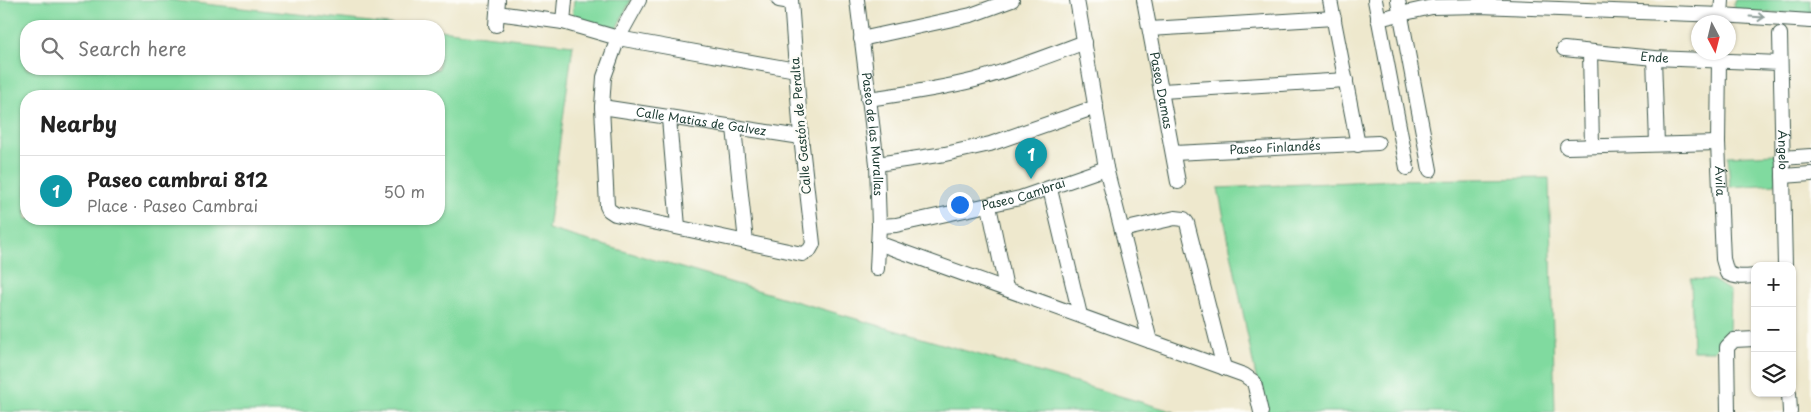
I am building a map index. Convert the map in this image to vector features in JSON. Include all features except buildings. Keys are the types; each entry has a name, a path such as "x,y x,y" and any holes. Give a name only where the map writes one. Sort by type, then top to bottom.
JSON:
{"street":[{"path":"562,22 565,0"},
{"path":"639,0 618,38 604,76 602,107 607,206 609,210 615,214 746,242 734,128"},
{"name":"Paseo de las Murallas","path":"857,0 877,164 879,226 877,269"},
{"path":"861,39 971,15 1012,0"},
{"path":"1077,0 1106,168 1150,341"},
{"name":"Paseo Damas","path":"1144,0 1178,182"},
{"path":"1330,0 1358,145"},
{"path":"1375,0 1407,168"},
{"path":"1398,0 1430,170"},
{"path":"1378,19 1418,9 1480,3 1721,15 1722,0"},
{"name":"Calle Gastón de Peralta","path":"746,242 802,254 809,251 813,244 800,137 796,70 787,1"},
{"path":"497,13 562,22 618,38 796,70"},
{"path":"1736,16 1811,21"},
{"path":"1150,29 1334,18"},
{"name":"Ángelo","path":"1780,34 1785,262"},
{"path":"868,99 933,89 975,80 1085,42"},
{"name":"Ende","path":"1564,49 1654,58 1691,59"},
{"path":"1590,52 1592,146"},
{"path":"1654,58 1657,144"},
{"name":"Ende","path":"1719,60 1780,63"},
{"name":"Ávila","path":"1719,60 1718,144 1724,266 1727,273 1732,276 1751,276"},
{"path":"1162,91 1346,80"},
{"name":"Calle Matias de Galvez","path":"602,107 800,137"},
{"path":"877,164 945,154 990,144 1096,107"},
{"path":"668,118 678,227"},
{"name":"Paseo Finlandés","path":"1174,153 1378,143"},
{"path":"1567,147 1718,144"},
{"path":"1782,158 1811,156"},
{"name":"Paseo Cambrai","path":"879,226 896,225 989,206 1050,189 1106,168"},
{"path":"1783,176 1811,174"},
{"path":"1050,189 1080,315"},
{"path":"989,206 1006,288"},
{"path":"1122,230 1175,218 1184,219 1224,368"},
{"path":"878,243 1006,288 1251,379 1254,382 1260,412"},
{"path":"1728,412 1727,347 1734,340 1751,339"},
{"path":"1789,397 1790,412"}],"green space":[{"path":"0,0 168,0 352,20 20,20 20,75 445,75 445,31 573,45 548,229 1175,412 0,412"},
{"path":"574,0 631,0 614,33 572,19"},
{"path":"1735,0 1811,0 1811,14 1736,12 1733,5"},
{"path":"1776,154 1776,184 1730,187 1728,156"},
{"path":"1549,178 1555,412 1263,412 1218,188 1395,180"},
{"path":"1691,279 1713,280 1730,291 1729,332 1714,351 1693,351"}],"place":[{"name":"Paseo cambrai 812","path":"1031,179"}]}
